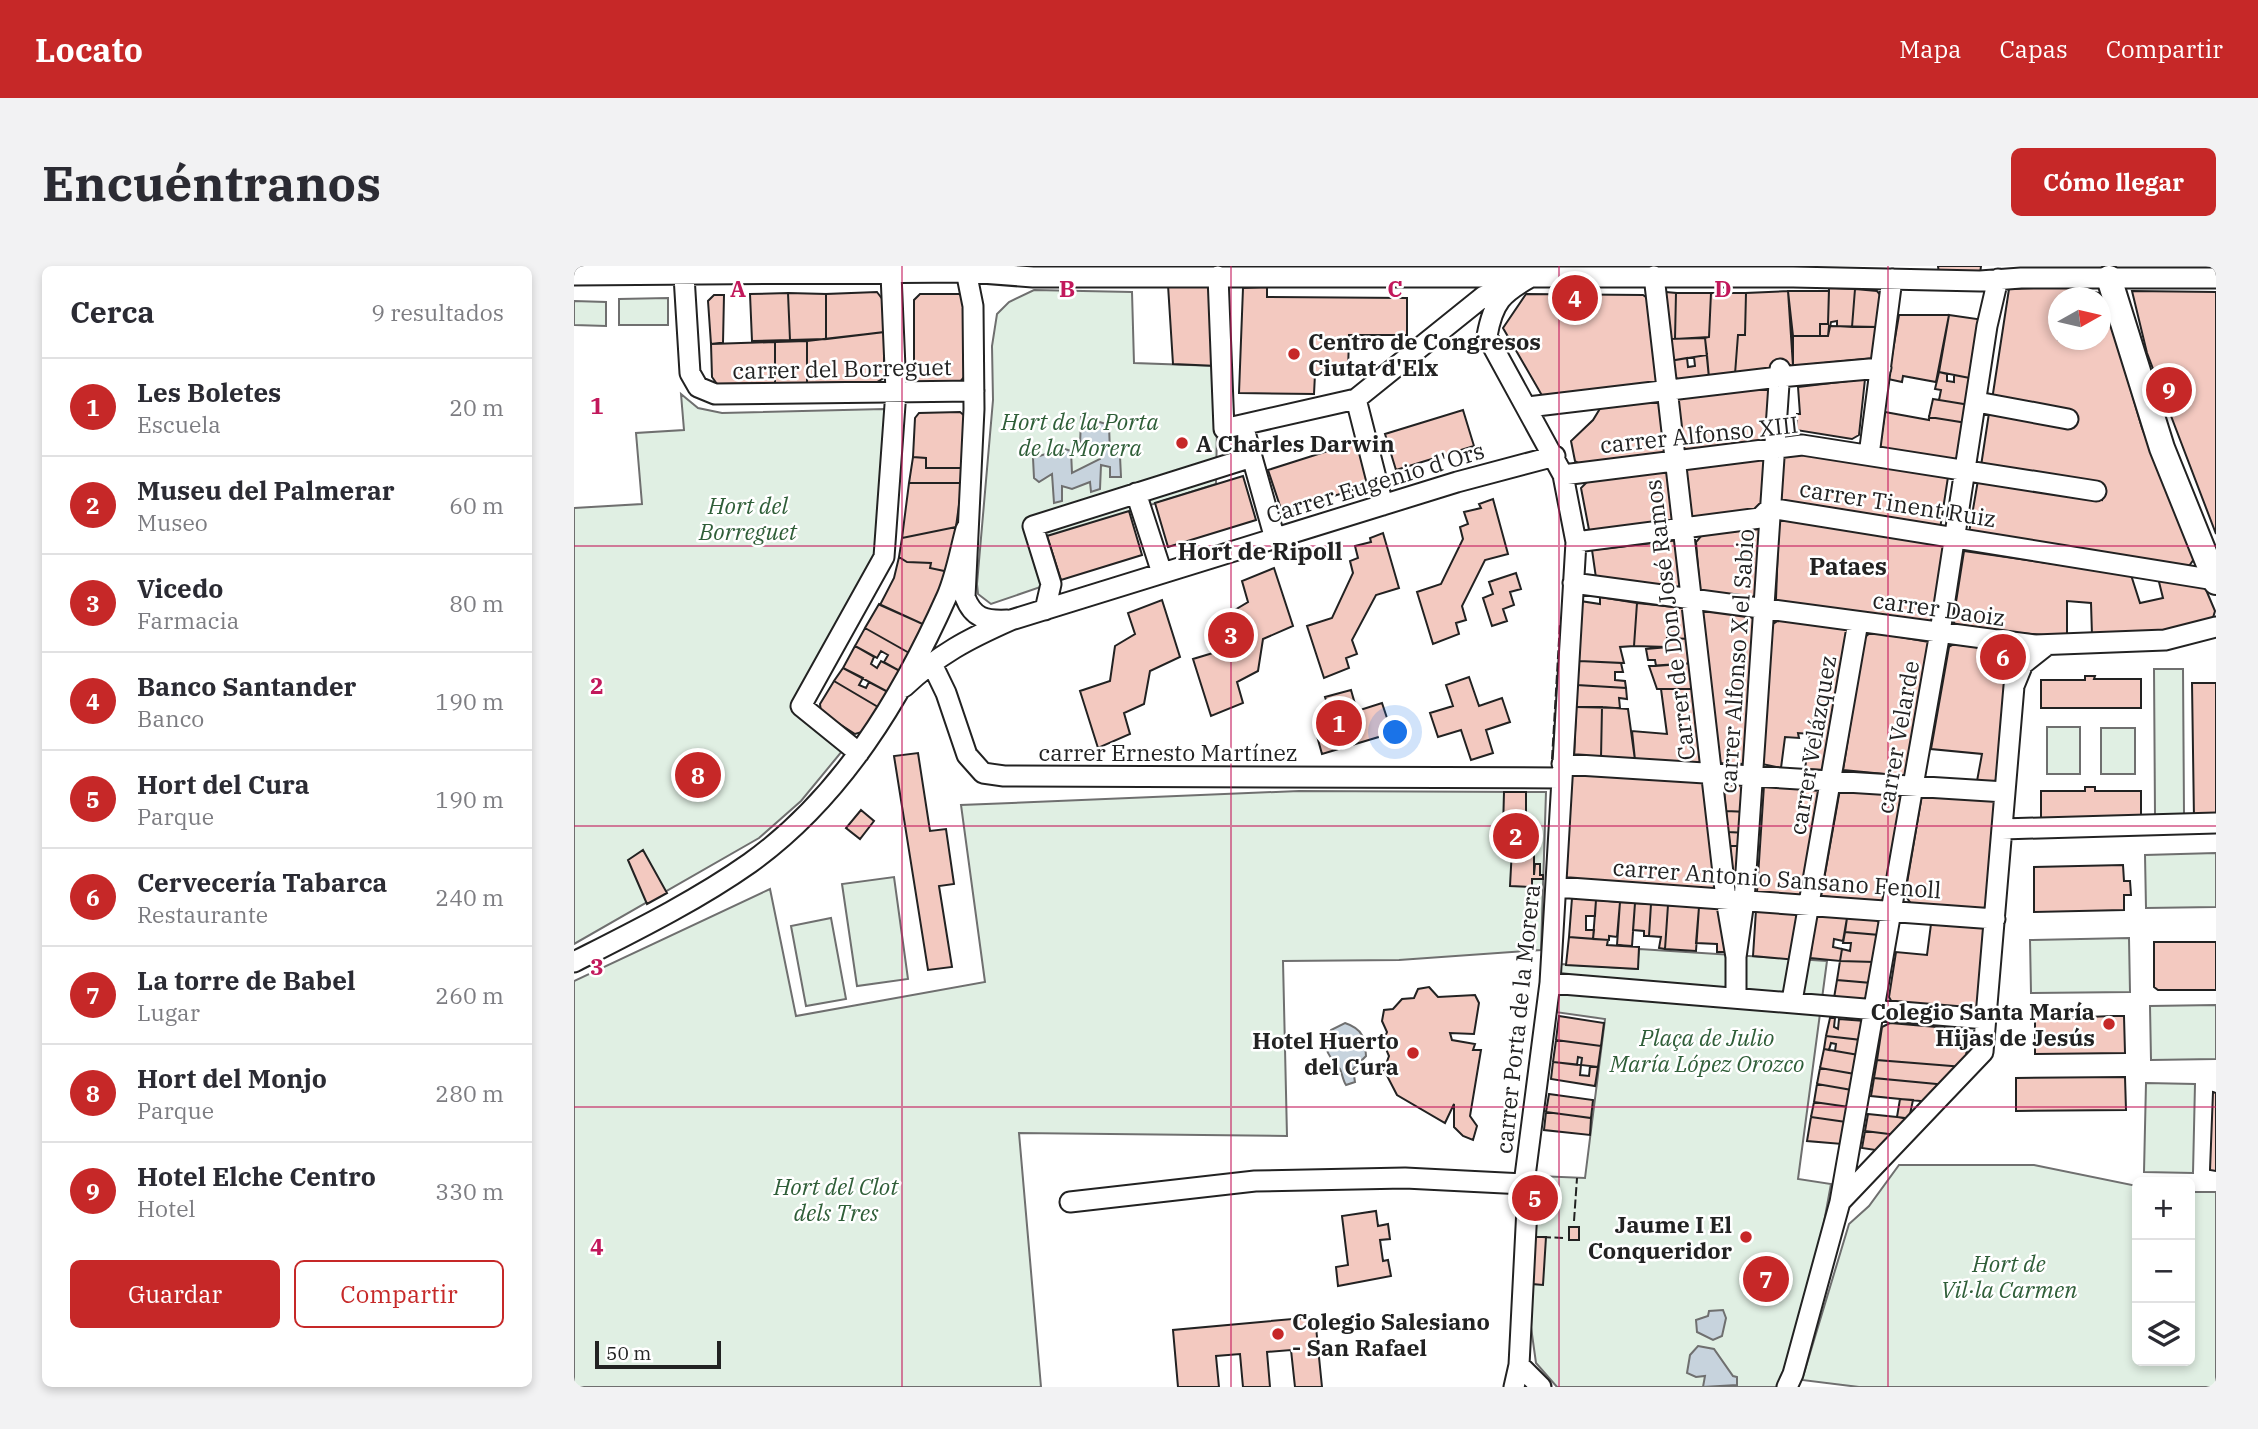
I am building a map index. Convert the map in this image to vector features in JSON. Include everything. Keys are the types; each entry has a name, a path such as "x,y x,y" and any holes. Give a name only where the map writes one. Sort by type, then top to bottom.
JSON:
{"main road":[{"path":"2107,272 2162,448 2216,581"}],"street":[{"path":"966,269 973,306 974,391 972,469 963,582 970,609 978,617 1012,620"},
{"path":"574,275 684,276 763,271 891,274 966,269 1032,277"},
{"path":"973,306 980,295 1002,281 1032,277 1413,271 1532,271 1654,276 1800,271 1892,279 1998,279 2107,272 2216,278"},
{"path":"1224,273 1224,429 1356,399 1484,296 1506,291 1532,271"},
{"path":"859,753 801,706 884,557 896,391 891,274"},
{"name":"carrer del Borreguet","path":"684,276 690,373 698,387 715,394 974,391"},
{"name":"Carrer de Don José Ramos","path":"1654,276 1711,773 1735,900"},
{"path":"1869,455 1892,279"},
{"name":"carrer Velarde","path":"1787,1387 1793,1374 1840,1202 1940,632 1987,326 1998,279"},
{"name":"carrer Porta de la Morera","path":"1506,291 1491,313 1487,336 1559,466 1576,542 1550,983 1524,1184 1527,1208 1519,1365 1514,1387"},
{"path":"1528,407 1667,391 1779,373 1881,368"},
{"name":"carrer Alfonso X el Sabio","path":"1736,997 1735,900 1753,775 1779,373"},
{"path":"1356,399 1383,505"},
{"path":"1977,402 2068,419"},
{"path":"1243,425 1275,538"},
{"name":"carrer Alfonso XIII","path":"1559,466 1675,460 1802,444 2096,491"},
{"path":"1045,610 1051,584 1033,526 1252,457"},
{"name":"Carrer Eugenio d'Ors","path":"904,687 931,662 961,642 1012,620 1536,459 1559,466"},
{"path":"1136,494 1162,573"},
{"name":"carrer Tinent Ruiz","path":"1576,542 1760,518 1770,508 2216,581"},
{"path":"574,962 751,862 814,807 859,753 904,687 948,594 966,529"},
{"name":"carrer Daoiz","path":"1573,583 2047,645 2165,640 2216,626"},
{"name":"carrer Velázquez","path":"1792,1001 1858,622"},
{"path":"1840,1202 1983,1052 2014,686 2023,664 2047,645"},
{"name":"carrer Ernesto Martínez","path":"931,662 946,692 967,755 983,773 1004,776 1561,771 1711,773 2006,792"},
{"path":"2002,829 2216,823"},
{"name":"carrer Antonio Sansano Fenoll","path":"1556,887 1995,919"},
{"path":"1550,983 1986,1019"},
{"path":"1070,1202 1255,1181 1405,1178 1524,1184"},
{"path":"1519,1365 1541,1387"}],"green space":[{"name":"Hort de la Porta de la Morera","path":"1034,290 1132,292 1134,363 1218,366 1216,484 1047,538 1061,580 991,604 978,594 977,584 993,400 992,346 997,314 1009,302"},
{"path":"668,298 668,325 619,325 619,299"},
{"path":"574,301 606,302 606,326 574,325"},
{"name":"Hort del Borreguet","path":"681,394 698,408 722,413 884,409 890,418 877,559 800,692 843,750 801,801 759,838 574,944 574,508 642,504 636,433 684,430"},
{"path":"2154,669 2183,669 2184,815 2155,815"},
{"path":"2047,727 2080,727 2080,774 2047,774"},
{"path":"2101,728 2135,728 2135,774 2101,774"},
{"name":"Hort del Clot dels Tres","path":"1299,791 1546,792 1541,950 1399,960 1283,961 1287,1136 1019,1133 1041,1387 574,1387 574,981 770,889 796,1016 985,982 961,805"},
{"path":"2216,853 2216,907 2146,908 2145,855"},
{"path":"894,877 908,979 857,986 842,884"},
{"path":"831,918 846,999 806,1006 791,926"},
{"path":"2129,938 2130,992 2031,993 2030,940"},
{"name":"Plaça de Julio María López Orozco","path":"1639,949 1827,961 1798,1179 1831,1184 1813,1282 1778,1387 1557,1387 1536,1363 1530,1320 1538,1176 1585,1178 1605,1019 1555,1012 1561,964 1637,969"},
{"path":"2216,1005 2216,1059 2151,1060 2150,1006"},
{"path":"2146,1083 2195,1084 2193,1173 2144,1172"},
{"name":"Hort de Vil·la Carmen","path":"1899,1165 2034,1165 2132,1185 2132,1366 2195,1366 2195,1192 2216,1192 2216,1387 1859,1387 1802,1380 1849,1224 1869,1206"}],"shaded area":[{"path":"1081,416 1109,425 1110,453 1120,456 1121,477 1110,477 1110,467 1101,465 1100,489 1091,492 1090,482 1072,489 1062,486 1062,501 1054,503 1052,474 1039,482 1034,478 1033,458 1052,452 1053,445 1071,451 1072,473 1100,459 1100,453 1080,447"},
{"path":"1345,1023 1356,1028 1362,1035 1366,1056 1353,1069 1355,1082 1346,1085 1340,1069 1329,1056 1326,1047 1331,1030"},
{"path":"1723,1310 1726,1318 1722,1336 1713,1340 1697,1332 1696,1320 1708,1316 1709,1311"},
{"path":"1698,1346 1714,1349 1733,1376 1737,1377 1737,1385 1703,1387 1705,1376 1696,1377 1687,1373 1690,1355"}],"building":[{"path":"1238,266 1400,266 1240,268"},
{"path":"1938,266 1981,266 1980,274 1939,274"},
{"path":"1168,285 1213,286 1218,366 1173,364"},
{"name":"Centro de Congresos Ciutat d'Elx","path":"1267,287 1267,297 1407,298 1407,335 1349,335 1348,374 1315,374 1314,394 1239,393 1243,288"},
{"path":"1829,288 1855,289 1852,327 1837,326 1837,321 1831,322 1828,336 1820,336 1820,324 1828,324"},
{"path":"2048,288 2048,350 2111,350 2111,323 2142,428 2194,559 2189,566 1969,533 1978,480 2102,500 2104,485 1981,466 1989,413 2074,427 2075,414 1992,400 2009,289"},
{"path":"1855,289 1877,291 1882,297 1878,327 1852,327"},
{"path":"1788,291 1829,291 1828,324 1820,324 1820,336 1793,336"},
{"path":"1788,291 1793,366 1735,374 1738,335 1745,335 1746,293"},
{"path":"2132,291 2216,292 2216,534 2147,353"},
{"path":"877,292 883,300 884,332 826,339 826,294"},
{"path":"1666,292 1676,293 1675,339 1667,339 1661,300"},
{"path":"788,293 826,294 826,339 790,340"},
{"path":"788,293 790,340 752,341 750,294"},
{"path":"1676,293 1711,293 1709,337 1675,339"},
{"path":"1711,293 1746,293 1745,335 1738,335 1735,374 1709,378 1705,338 1709,337"},
{"path":"920,294 960,294 964,302 965,376 959,383 919,383 914,377 914,300"},
{"path":"1526,294 1643,295 1650,300 1659,378 1654,386 1544,399 1503,328"},
{"path":"714,295 724,295 723,343 711,344 708,301"},
{"path":"1899,315 1949,315 1936,382 1903,376 1902,382 1888,379"},
{"path":"1949,315 1984,320 1975,379 1939,372"},
{"path":"1829,326 1878,327 1875,358 1793,366 1793,336 1828,336"},
{"path":"884,332 884,378 877,382 807,383 807,341"},
{"path":"1705,338 1707,355 1669,361 1667,339"},
{"path":"807,341 807,383 775,383 775,342"},
{"path":"775,342 775,383 717,384 712,377 711,344"},
{"path":"1707,355 1709,378 1672,383 1669,361 1687,358 1688,367 1695,366 1694,357"},
{"path":"1939,372 1947,374 1947,381 1954,382 1954,375 1975,379 1970,405 1939,400 1941,390 1935,389"},
{"path":"1865,379 1859,435 1852,439 1796,430 1797,414 1800,414 1798,387"},
{"path":"1765,387 1770,392 1768,441 1682,452 1674,403 1680,395"},
{"path":"1661,399 1665,456 1584,466 1575,461 1571,441 1593,420 1601,407"},
{"path":"1933,399 1970,405 1967,423 1929,417"},
{"path":"1463,410 1474,446 1396,470 1385,434"},
{"path":"960,412 966,417 963,468 926,468 926,458 913,457 915,418 919,413"},
{"path":"1885,412 1967,423 1962,459 1956,462 1883,450 1880,446"},
{"path":"1356,442 1369,485 1282,512 1268,470"},
{"path":"1805,452 1948,477 1940,529 1781,503 1783,456"},
{"path":"1766,456 1763,504 1757,513 1689,521 1683,466"},
{"path":"913,457 926,458 926,468 963,468 962,483 909,483"},
{"path":"1666,470 1671,474 1676,516 1672,523 1590,535 1581,488 1589,480"},
{"path":"1243,476 1256,520 1168,547 1155,503"},
{"path":"909,483 962,483 956,527 902,538"},
{"path":"1493,499 1508,554 1485,560 1462,606 1466,620 1456,623 1459,634 1433,644 1417,592 1441,584 1463,539 1460,527 1468,524 1464,512 1481,508 1479,504"},
{"path":"1129,511 1142,555 1061,580 1047,536"},
{"path":"1779,517 1946,546 1934,618 1925,624 1779,605 1776,599"},
{"path":"956,527 949,572 930,568 931,563 907,562 899,557 902,538"},
{"path":"1764,528 1755,602 1700,592 1696,542 1702,535"},
{"path":"1383,533 1399,588 1376,595 1352,640 1357,654 1346,658 1349,668 1324,678 1307,626 1332,618 1353,573 1350,561 1358,558 1355,546 1371,542 1370,538"},
{"path":"1679,540 1682,592 1596,578 1592,550"},
{"path":"1964,551 2131,575 2140,603 2163,598 2158,578 2204,585 2215,611 2212,621 2169,631 2092,635 2091,603 2067,601 2067,637 1958,628 1953,621"},
{"path":"899,557 907,562 931,563 930,568 949,572 927,626 880,605 894,578"},
{"path":"1274,568 1293,626 1263,639 1258,671 1237,682 1243,703 1211,716 1193,659 1223,650 1228,614 1248,602 1242,581"},
{"path":"1516,573 1521,589 1510,592 1514,605 1503,609 1507,621 1492,626 1483,598 1493,594 1489,582"},
{"path":"1600,597 1637,603 1634,646 1620,647 1624,663 1579,661 1580,601 1600,604"},
{"path":"1162,600 1180,657 1150,671 1144,704 1124,713 1130,734 1098,748 1080,691 1110,681 1115,646 1135,634 1128,613"},
{"path":"1637,603 1684,608 1691,639 1667,638 1668,647 1634,646"},
{"path":"879,604 927,626 911,654 865,628"},
{"path":"1704,611 1751,616 1756,624 1746,764 1717,763 1700,613"},
{"path":"1779,620 1846,629 1849,634 1823,770 1805,769 1810,734 1798,733 1799,738 1785,737 1781,768 1762,764 1770,626"},
{"path":"865,628 911,654 900,671 884,662 888,655 881,651 877,658 855,646"},
{"path":"1871,632 1929,642 1905,776 1843,770 1864,638"},
{"path":"1667,638 1691,639 1694,663 1656,666 1655,660 1648,660 1646,649 1668,647"},
{"path":"1954,644 2009,652 1996,782 1977,781 1982,754 1931,749 1949,647"},
{"path":"855,646 874,657 871,664 877,668 881,661 900,671 888,692 843,668"},
{"path":"1579,661 1621,663 1623,672 1615,672 1615,680 1625,681 1626,688 1577,685"},
{"path":"1694,663 1699,689 1657,689 1649,666"},
{"path":"843,668 863,678 859,685 866,688 869,682 888,692 878,707 834,681"},
{"path":"2085,676 2095,676 2094,679 2141,679 2141,708 2041,708 2041,680 2085,680"},
{"path":"1469,677 1479,706 1502,698 1510,722 1486,730 1493,753 1471,760 1461,730 1438,737 1430,713 1453,706 1446,685"},
{"path":"834,681 878,707 862,732 855,734 821,712 820,704"},
{"path":"2192,683 2216,683 2216,819 2194,819"},
{"path":"1577,685 1626,688 1627,699 1619,698 1620,708 1576,707"},
{"path":"1661,689 1699,689 1703,764 1635,760 1632,731 1667,734"},
{"path":"1351,690 1357,711 1382,703 1392,733 1322,754 1315,729 1333,723 1325,697"},
{"path":"1576,707 1602,707 1601,758 1574,758"},
{"path":"1602,707 1628,709 1635,760 1601,758"},
{"path":"918,753 930,831 946,829 954,884 939,886 952,967 928,970 894,756"},
{"path":"1568,773 1708,780 1718,891 1564,881"},
{"path":"1723,783 1750,786 1748,812 1726,811"},
{"path":"1764,785 1820,787 1806,898 1757,892"},
{"path":"2085,787 2095,787 2095,791 2141,791 2141,819 2041,820 2041,791 2085,791"},
{"path":"1840,789 1898,793 1903,799 1884,902 1821,896"},
{"path":"1504,792 1526,792 1526,830 1519,830 1518,842 1534,843 1534,875 1535,864 1540,864 1540,875 1543,875 1543,879 1532,879 1532,887 1510,886 1513,830 1503,830"},
{"path":"1922,794 1996,801 1989,911 1912,905 1905,895"},
{"path":"861,810 874,821 860,839 846,828"},
{"path":"1726,811 1748,812 1747,833 1728,832"},
{"path":"1728,832 1747,833 1746,846 1730,846"},
{"path":"1730,846 1746,846 1735,892"},
{"path":"643,850 667,893 647,904 628,860"},
{"path":"2123,865 2124,881 2130,881 2131,895 2124,895 2124,910 2034,912 2034,867"},
{"path":"1572,898 1596,900 1595,916 1586,916 1586,930 1594,930 1593,939 1569,937"},
{"path":"1596,900 1620,902 1617,937 1609,936 1609,940 1593,939"},
{"path":"1620,902 1635,903 1632,946 1617,945"},
{"path":"1635,903 1651,904 1649,936 1644,936 1644,931 1633,930"},
{"path":"1651,904 1668,905 1665,949 1659,948 1661,937 1649,936"},
{"path":"1668,905 1699,907 1696,951 1665,949"},
{"path":"1699,907 1723,909 1729,952 1717,952 1717,944 1696,943"},
{"path":"1756,910 1805,914 1797,960 1753,956"},
{"path":"1816,915 1847,918 1843,941 1834,939 1833,947 1842,949 1840,961 1810,958"},
{"path":"1847,918 1876,920 1881,924 1879,935 1845,932"},
{"path":"1931,924 1982,928 1987,935 1981,1012 1893,1004 1889,997 1896,952 1927,955"},
{"path":"1845,932 1879,935 1874,962 1840,961 1842,949 1850,951 1851,943 1843,943"},
{"path":"1569,937 1608,940 1607,945 1639,947 1638,969 1566,965"},
{"path":"2154,942 2216,942 2216,990 2158,990 2154,987"},
{"path":"1840,961 1874,962 1871,983 1837,980"},
{"path":"1837,980 1871,983 1868,1002 1834,998"},
{"path":"1429,987 1438,997 1475,995 1479,1003 1474,1034 1450,1033 1452,1040 1475,1044 1473,1050 1481,1050 1470,1116 1477,1126 1473,1140 1463,1136 1454,1127 1454,1104 1445,1123 1397,1095 1384,1070 1389,1056 1383,1042 1387,1032 1382,1021 1384,1010 1393,1009 1402,999 1414,998 1418,989"},
{"path":"1559,1016 1604,1023 1601,1046 1556,1040"},
{"path":"2124,1016 2125,1053 2035,1054 2035,1019"},
{"path":"1830,1018 1835,1018 1834,1027 1838,1029 1839,1019 1865,1021 1861,1040 1826,1036"},
{"path":"1890,1023 1960,1029 1969,1038 1964,1067 1877,1060 1882,1027"},
{"path":"1826,1036 1861,1040 1859,1055 1835,1051 1836,1044 1831,1043 1829,1050 1824,1049"},
{"path":"1556,1040 1601,1046 1598,1067 1581,1065 1582,1058 1578,1057 1577,1065 1553,1062"},
{"path":"1824,1049 1859,1055 1855,1074 1820,1068"},
{"path":"1877,1060 1964,1067 1947,1085 1874,1078"},
{"path":"1553,1062 1581,1065 1580,1075 1589,1076 1590,1066 1598,1067 1595,1086 1551,1079"},
{"path":"1820,1068 1855,1074 1852,1090 1817,1084"},
{"path":"2125,1077 2126,1110 2016,1111 2016,1078"},
{"path":"1874,1078 1947,1085 1930,1102 1871,1096"},
{"path":"1817,1084 1852,1090 1849,1107 1814,1102"},
{"path":"2213,1092 2216,1093 2216,1171 2210,1170"},
{"path":"1549,1094 1593,1100 1591,1118 1546,1112"},
{"path":"1900,1099 1913,1100 1909,1119 1897,1117"},
{"path":"1814,1102 1849,1107 1846,1122 1811,1117"},
{"path":"1546,1112 1591,1118 1590,1135 1544,1130"},
{"path":"1868,1114 1913,1119 1897,1135 1865,1131"},
{"path":"1811,1117 1846,1122 1842,1144 1807,1141"},
{"path":"1865,1131 1897,1135 1882,1151 1862,1148"},
{"path":"1376,1211 1378,1226 1388,1224 1390,1239 1380,1240 1383,1261 1388,1260 1391,1276 1338,1286 1336,1267 1348,1265 1342,1216"},
{"path":"1569,1227 1579,1227 1579,1240 1569,1240"},
{"path":"1534,1237 1546,1237 1543,1285 1532,1284"},
{"path":"1315,1317 1322,1387 1295,1387 1291,1350 1267,1352 1270,1387 1243,1387 1240,1354 1216,1356 1219,1387 1178,1387 1173,1330"}],"fence":[{"path":"1552,759 1560,623"},
{"path":"1574,1221 1577,1178"},
{"path":"1542,1237 1563,1238"}],"place":[{"name":"Banco Santander","path":"1575,298"},
{"name":"Centro de Congresos Ciutat d'Elx","path":"1294,354"},
{"name":"Hotel Elche Centro","path":"2169,390"},
{"name":"A Charles Darwin","path":"1182,443"},
{"name":"Vicedo","path":"1231,635"},
{"name":"Cervecería Tabarca","path":"2003,657"},
{"name":"Les Boletes","path":"1339,723"},
{"name":"Hort del Monjo","path":"698,775"},
{"name":"Museu del Palmerar","path":"1516,836"},
{"name":"Colegio Santa María Hijas de Jesús","path":"2109,1024"},
{"name":"Hotel Huerto del Cura","path":"1413,1053"},
{"name":"Hort del Cura","path":"1535,1198"},
{"name":"Jaume I El Conqueridor","path":"1746,1237"},
{"name":"La torre de Babel","path":"1766,1279"},
{"name":"Colegio Salesiano - San Rafael","path":"1278,1334"}],"district":[{"name":"Hort de Ripoll","path":"1260,551"},
{"name":"Pataes","path":"1848,566"}]}
